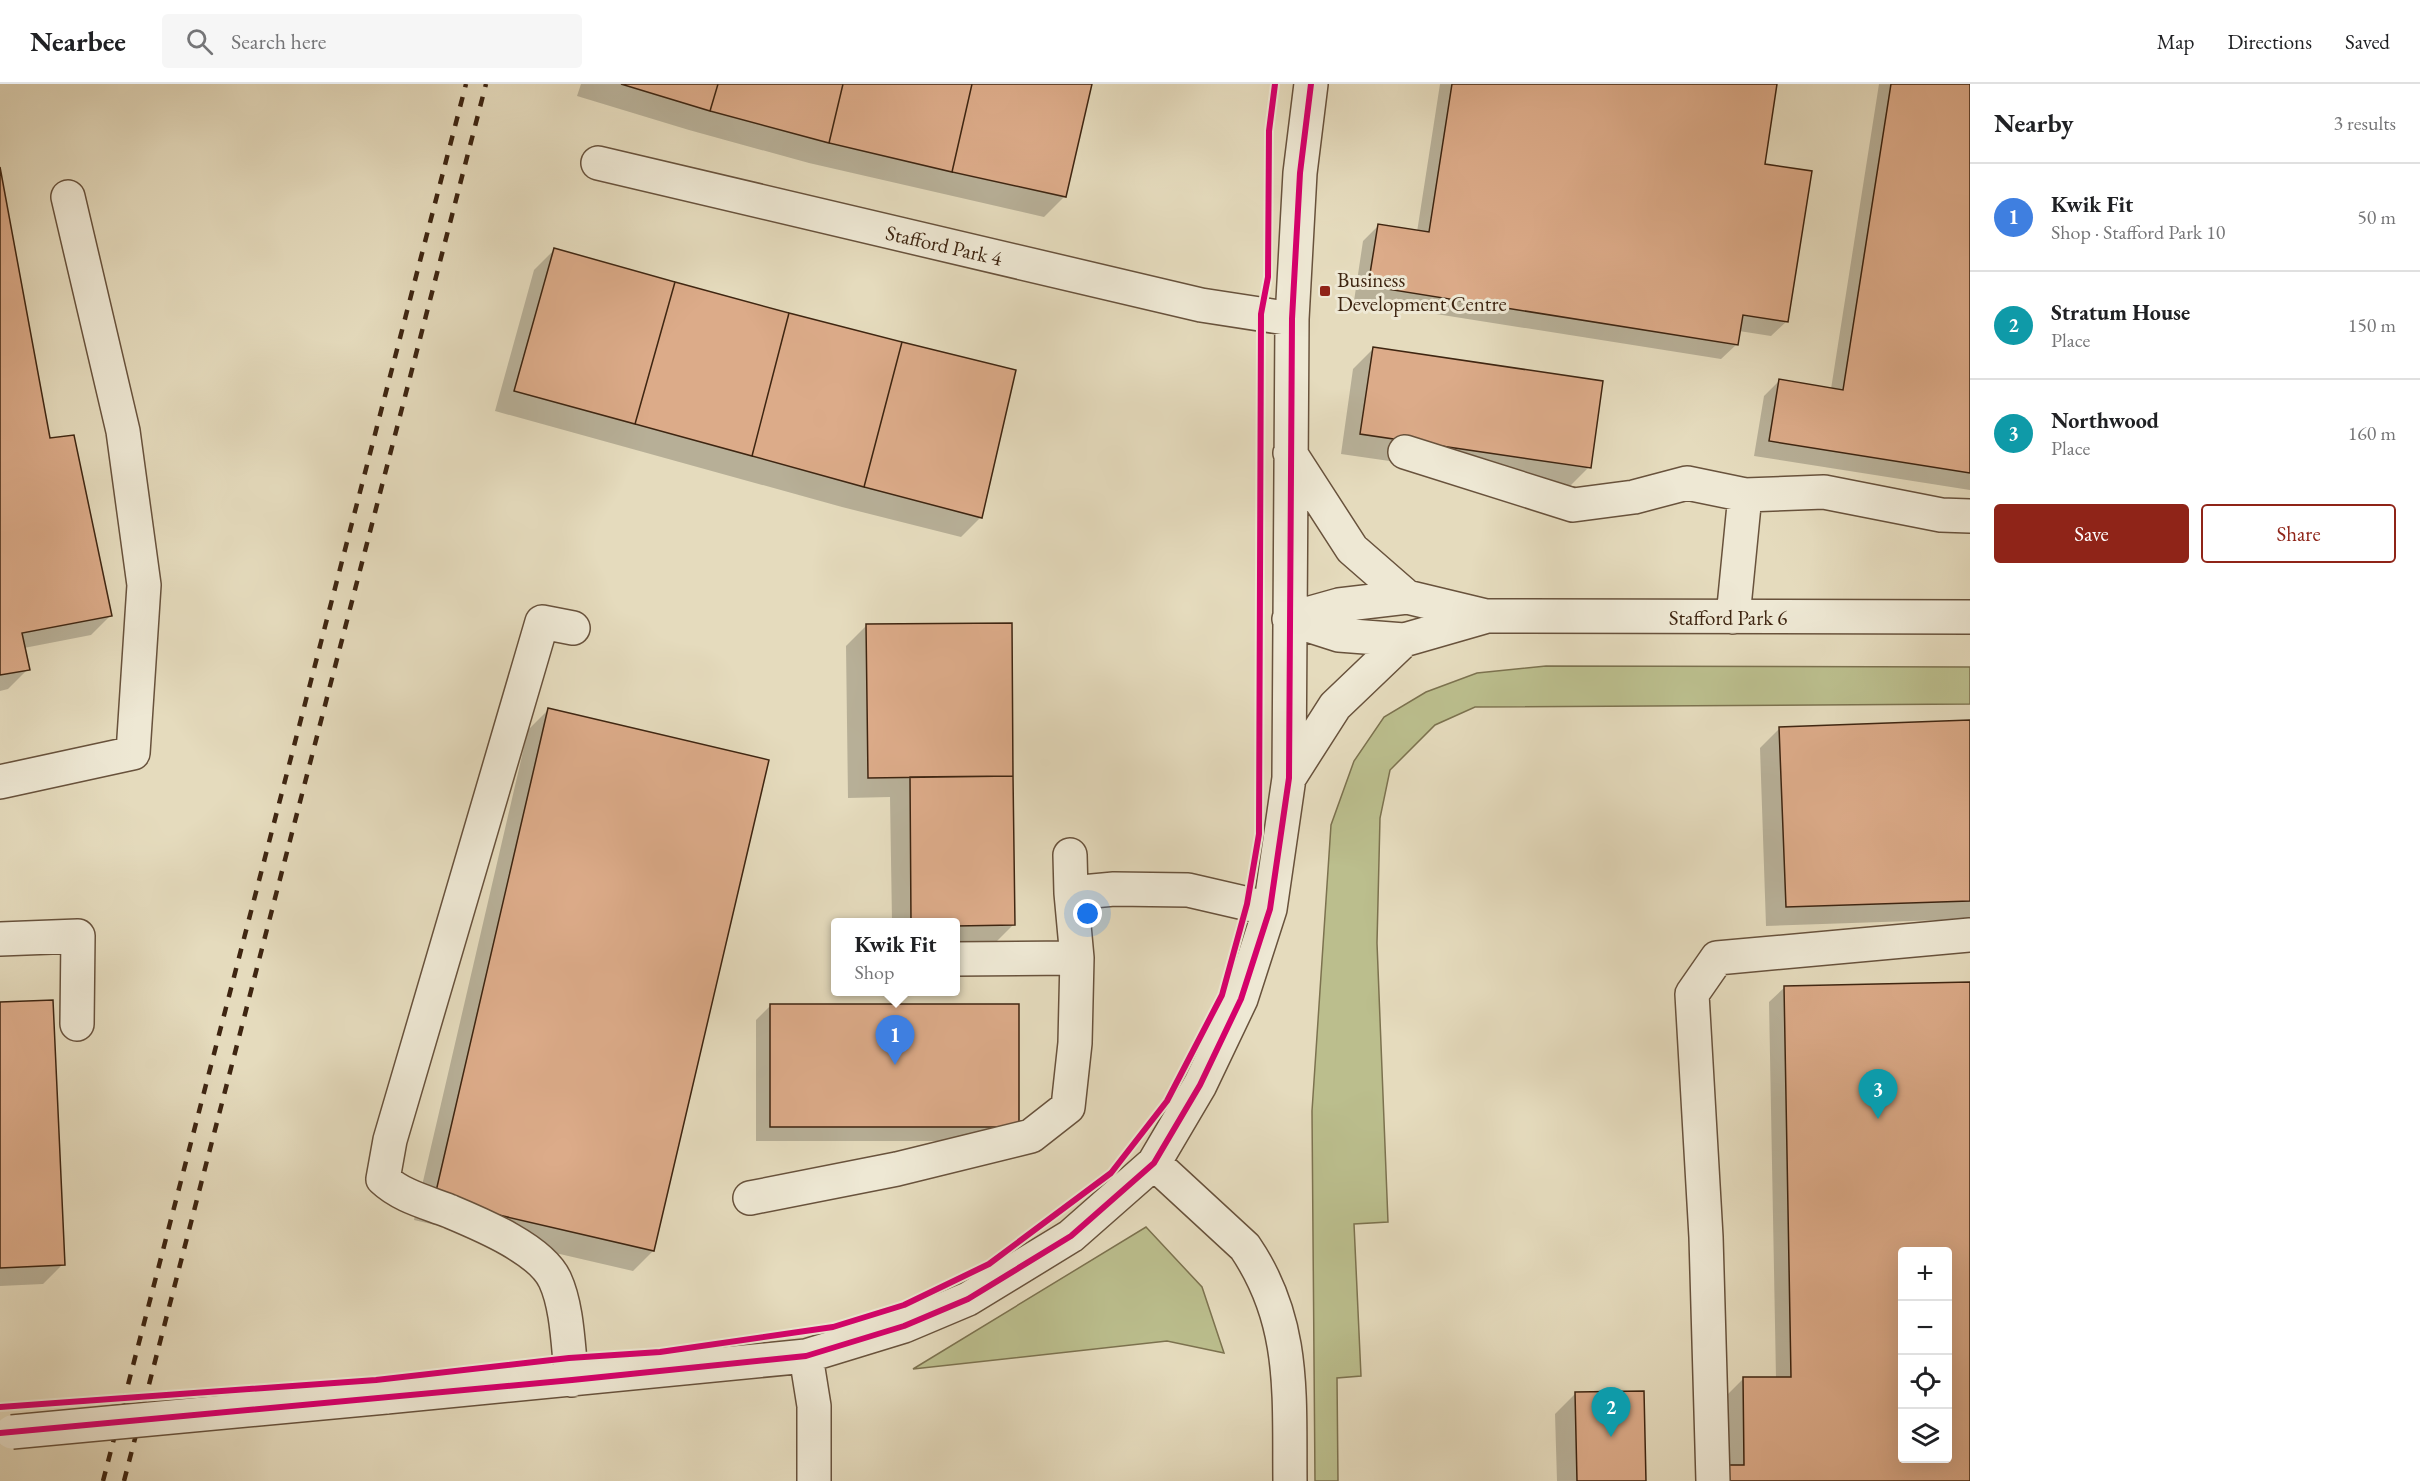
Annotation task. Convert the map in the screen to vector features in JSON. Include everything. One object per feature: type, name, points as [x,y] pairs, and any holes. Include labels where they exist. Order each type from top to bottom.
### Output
[{"type":"street","points":[[6,1433],[806,1356],[904,1326],[968,1299],[1071,1236],[1154,1163],[1200,1085],[1241,999],[1270,909],[1289,778],[1292,319],[1300,173],[1311,84]]},
{"type":"street","name":"Stafford Park 4","points":[[598,163],[1179,300],[1292,319]]},
{"type":"street","points":[[0,782],[133,753],[144,585],[123,431],[68,197]]},
{"type":"street","points":[[1405,452],[1573,505],[1634,497],[1687,483],[1744,495],[1824,492],[1941,515],[1970,516]]},
{"type":"street","points":[[1290,453],[1352,549],[1407,597]]},
{"type":"street","points":[[1733,617],[1744,495]]},
{"type":"street","points":[[1289,619],[1339,605],[1407,597],[1486,616]]},
{"type":"street","points":[[1289,619],[1339,635],[1404,640],[1486,616]]},
{"type":"street","name":"Stafford Park 6","points":[[1486,616],[1970,617]]},
{"type":"street","points":[[572,1380],[564,1316],[555,1281],[541,1259],[479,1223],[394,1190],[383,1179],[390,1140],[542,622],[573,628]]},
{"type":"street","points":[[1289,778],[1335,706],[1404,640]]},
{"type":"street","points":[[750,1198],[897,1169],[1031,1136],[1068,1107],[1075,1043],[1077,958],[1070,855]]},
{"type":"street","points":[[1071,893],[1114,888],[1188,890],[1270,909]]},
{"type":"street","points":[[1713,1481],[1706,1238],[1692,994],[1717,958],[1970,935]]},
{"type":"street","points":[[0,939],[78,936],[77,1024]]},
{"type":"street","points":[[960,959],[1077,958]]},
{"type":"street","points":[[1154,1163],[1245,1247],[1270,1296],[1284,1341],[1289,1372],[1290,1481]]},
{"type":"street","points":[[806,1356],[814,1406],[814,1481]]},
{"type":"green space","points":[[1546,666],[1970,667],[1970,704],[1475,707],[1435,725],[1390,770],[1380,818],[1377,943],[1388,1222],[1354,1224],[1361,1376],[1337,1378],[1338,1481],[1315,1481],[1312,1111],[1331,825],[1354,761],[1384,717],[1426,692],[1477,673]]},
{"type":"green space","points":[[1146,1227],[1202,1287],[1224,1353],[1167,1341],[913,1369]]},
{"type":"building","points":[[621,84],[718,84],[710,111]]},
{"type":"building","points":[[718,84],[843,84],[829,143],[710,111]]},
{"type":"building","points":[[843,84],[972,84],[952,172],[829,143]]},
{"type":"building","points":[[972,84],[1092,84],[1066,197],[952,172]]},
{"type":"building","points":[[1452,84],[1777,84],[1765,164],[1812,171],[1788,322],[1743,315],[1738,345],[1368,286],[1378,224],[1429,232]]},
{"type":"building","points":[[1891,84],[1970,84],[1970,473],[1769,441],[1779,379],[1843,390]]},
{"type":"building","points":[[0,167],[50,438],[74,435],[112,616],[22,633],[30,670],[0,675]]},
{"type":"building","points":[[554,248],[675,282],[635,424],[514,391]]},
{"type":"building","points":[[675,282],[789,313],[752,456],[635,424]]},
{"type":"building","points":[[789,313],[902,342],[864,487],[752,456]]},
{"type":"building","points":[[902,342],[1016,370],[982,518],[864,487]]},
{"type":"building","points":[[1373,347],[1603,381],[1591,468],[1360,434]]},
{"type":"building","points":[[1012,623],[1013,776],[868,778],[866,624]]},
{"type":"building","points":[[548,708],[769,760],[654,1251],[434,1200]]},
{"type":"building","points":[[1970,720],[1970,901],[1786,907],[1779,727]]},
{"type":"building","points":[[1013,776],[1015,925],[960,926],[960,918],[911,918],[910,777]]},
{"type":"building","points":[[1970,982],[1970,1481],[1728,1481],[1727,1465],[1744,1465],[1743,1377],[1791,1377],[1784,986]]},
{"type":"building","points":[[53,1000],[65,1265],[0,1268],[0,1002]]},
{"type":"building","points":[[770,1004],[1019,1004],[1019,1127],[770,1127]]},
{"type":"building","points":[[1644,1391],[1646,1481],[1577,1481],[1575,1392]]},
{"type":"railway","points":[[103,1481],[466,84]]},
{"type":"railway","points":[[124,1481],[486,84]]},
{"type":"cycle path","points":[[0,1407],[376,1380],[569,1358],[660,1352],[833,1327],[904,1305],[989,1264],[1111,1173],[1167,1101],[1222,995],[1247,904],[1259,834],[1261,314],[1268,277],[1269,131],[1275,84]]},
{"type":"cycle path","points":[[0,1433],[806,1356],[904,1326],[968,1299],[1071,1236],[1154,1163],[1200,1085],[1241,999],[1270,909],[1289,778],[1292,319],[1300,173],[1311,84]]},
{"type":"place","name":"Business Development Centre","points":[[1325,291]]},
{"type":"place","name":"Kwik Fit","points":[[895,1065]]},
{"type":"place","name":"Northwood","points":[[1878,1119]]},
{"type":"place","name":"Stratum House","points":[[1611,1437]]}]
